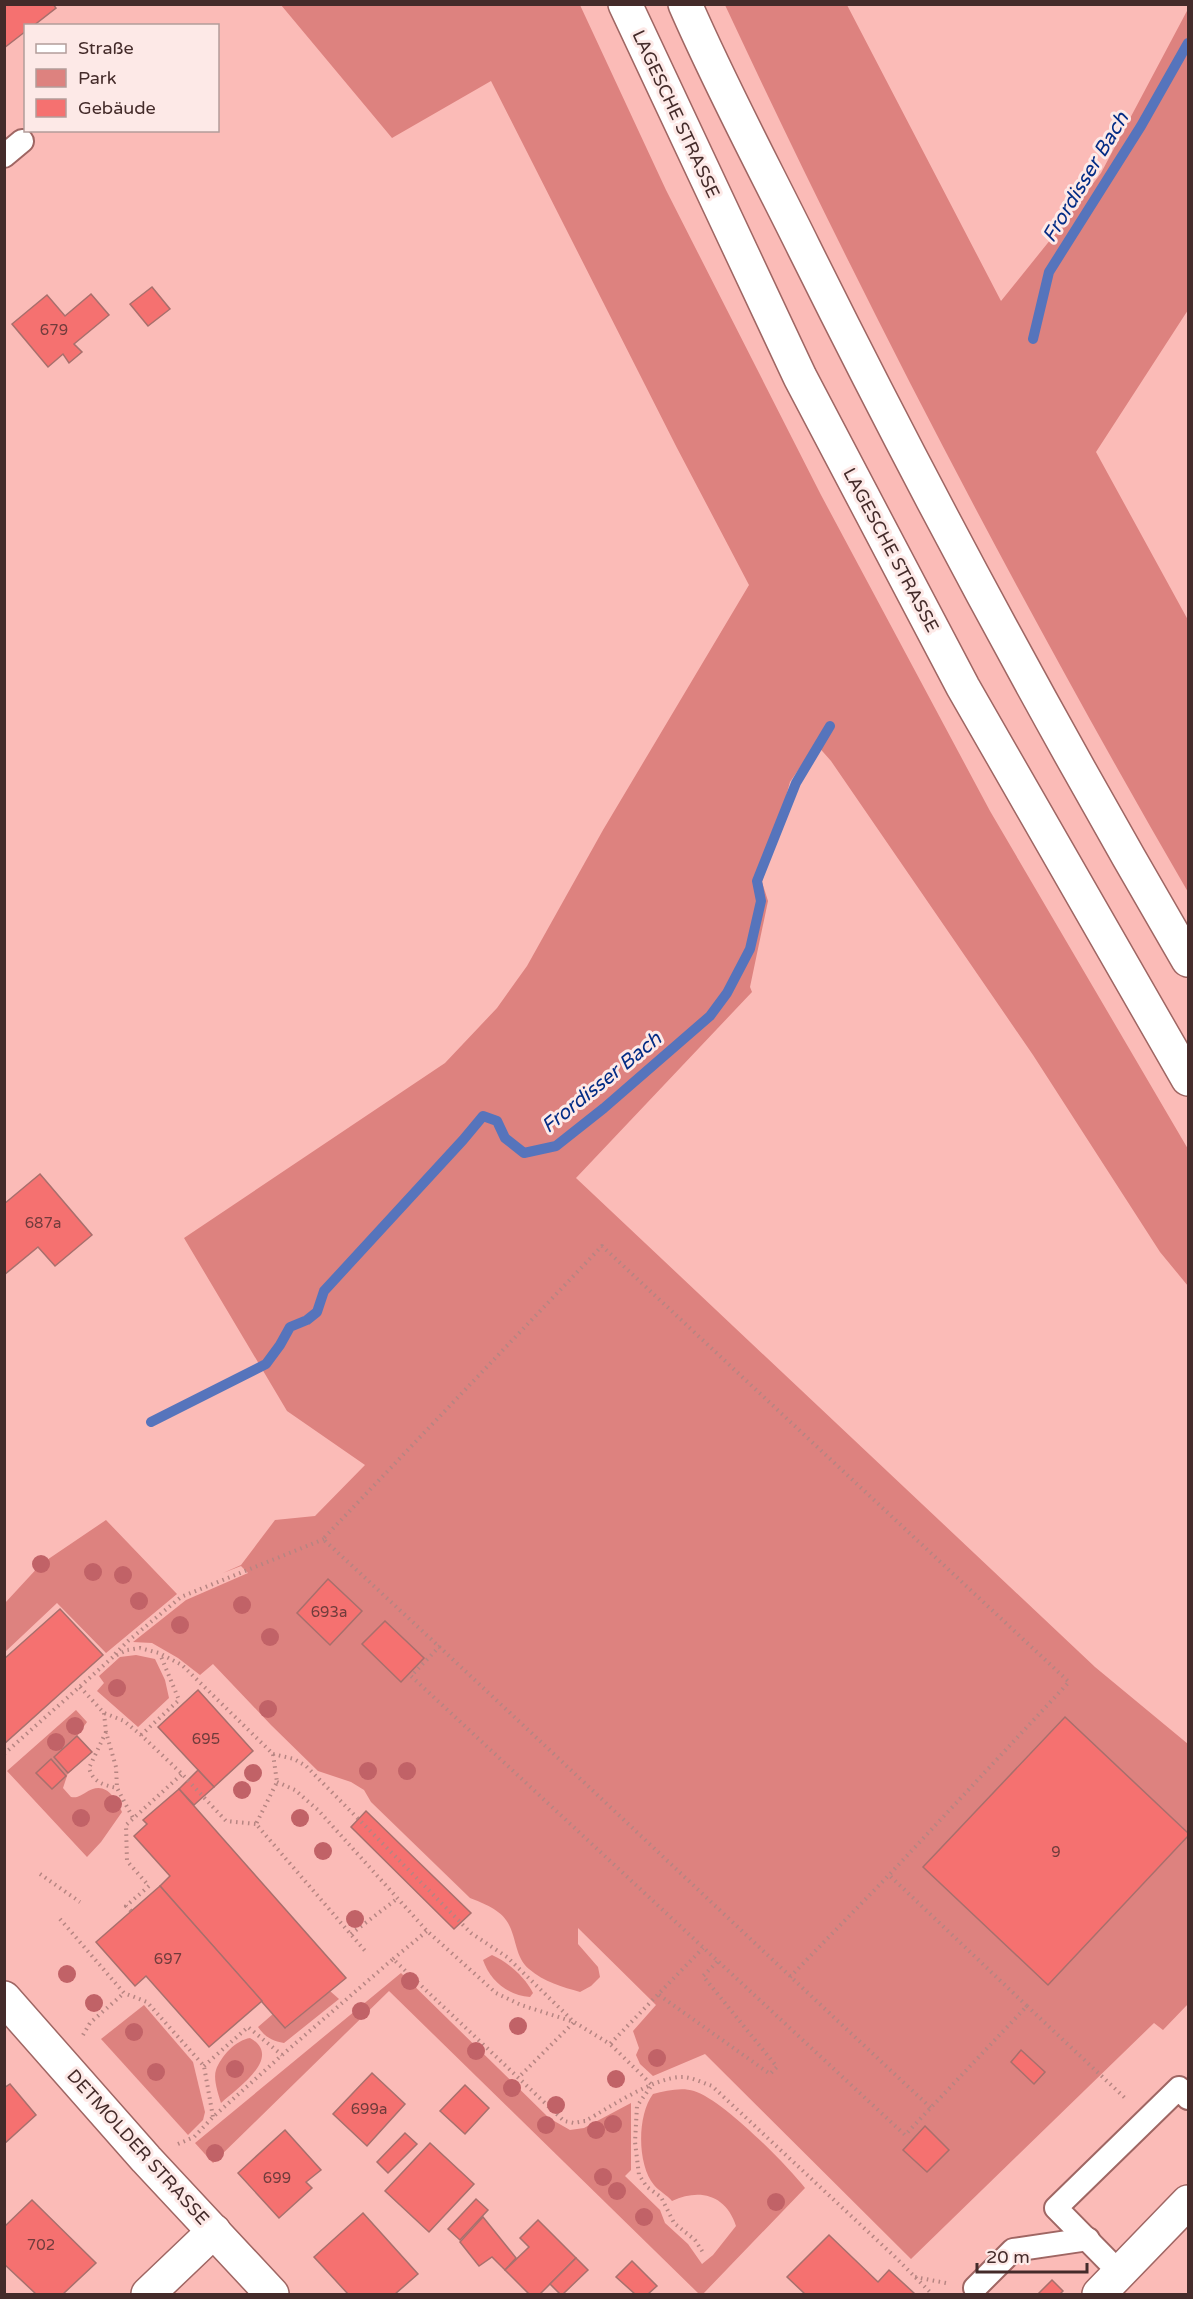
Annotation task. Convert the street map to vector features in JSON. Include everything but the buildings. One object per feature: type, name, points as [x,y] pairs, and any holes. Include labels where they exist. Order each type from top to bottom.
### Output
[{"type":"main road","name":"LAGESCHE STRASSE","points":[[625,4],[805,388],[963,687],[1188,1079]]},
{"type":"main road","points":[[685,4],[872,385],[958,550],[1103,814],[1188,960]]},
{"type":"main road","name":"DETMOLDER STRASSE","points":[[4,1998],[272,2295]]},
{"type":"main road","points":[[1110,2284],[1188,2202]]},
{"type":"main road","points":[[148,2295],[214,2231]]},
{"type":"lane","points":[[4,156],[22,141]]},
{"type":"lane","points":[[1110,2284],[1088,2239],[1056,2208],[1179,2088],[1188,2098]]},
{"type":"lane","points":[[975,2288],[1013,2250],[1088,2239]]},
{"type":"path","points":[[4,1754],[128,1641],[181,1597],[324,1538],[602,1246],[1069,1682],[889,1875],[790,1977]]},
{"type":"path","points":[[324,1538],[931,2108]]},
{"type":"path","points":[[440,1646],[411,1676],[905,2135],[1027,2006]]},
{"type":"path","points":[[113,1657],[127,1650],[140,1648],[159,1653],[190,1671],[273,1754],[294,1759],[306,1766],[471,1933],[507,1957],[574,2022],[610,2044],[652,2085]]},
{"type":"path","points":[[141,1735],[179,1700],[159,1653]]},
{"type":"path","points":[[80,1687],[104,1713],[124,1721],[141,1735],[226,1821],[256,1824],[366,1952]]},
{"type":"path","points":[[104,1713],[106,1732],[116,1767],[117,1788],[133,1818]]},
{"type":"path","points":[[106,1732],[89,1768],[91,1775],[101,1784],[117,1788]]},
{"type":"path","points":[[256,1824],[278,1782],[273,1754]]},
{"type":"path","points":[[131,1911],[126,1906],[149,1886],[127,1861],[126,1825],[182,1774]]},
{"type":"path","points":[[278,1782],[295,1790],[318,1810],[427,1931],[496,1993],[520,2005],[574,2022]]},
{"type":"path","points":[[39,1874],[80,1902]]},
{"type":"path","points":[[889,1875],[1100,2074]]},
{"type":"path","points":[[351,1934],[398,1898]]},
{"type":"path","points":[[60,1918],[124,1993],[147,2002],[204,2066],[213,2117]]},
{"type":"path","points":[[146,2158],[194,2137],[282,2055],[427,1931]]},
{"type":"path","points":[[610,2044],[704,1948]]},
{"type":"path","points":[[393,1959],[563,2120],[574,2123],[585,2121],[652,2085],[684,2077],[712,2086],[894,2256],[932,2295]]},
{"type":"path","points":[[659,1995],[770,2074],[777,2067],[703,1976],[718,1961]]},
{"type":"path","points":[[90,2023],[124,1993]]},
{"type":"path","points":[[518,2078],[574,2022]]},
{"type":"path","points":[[204,2066],[248,2026],[282,2055]]},
{"type":"path","points":[[652,2085],[637,2106],[635,2142],[639,2175],[661,2198],[674,2223],[695,2240],[704,2254]]},
{"type":"green space","points":[[281,5],[580,5],[666,190],[821,495],[990,811],[1188,1149],[1188,1286],[1160,1252],[1033,1055],[831,761],[816,744],[790,782],[762,882],[768,901],[750,987],[752,992],[576,1178],[1095,1667],[1188,1744],[1188,2004],[1163,2030],[1154,2023],[911,2259],[705,2054],[653,2076],[640,2064],[636,2055],[639,2048],[633,2031],[656,2005],[578,1928],[578,1944],[598,1967],[600,1977],[580,1992],[547,1981],[529,1969],[521,1959],[511,1929],[501,1914],[470,1898],[371,1802],[364,1790],[351,1782],[318,1771],[213,1664],[200,1675],[178,1658],[152,1643],[133,1642],[186,1600],[248,1573],[241,1566],[223,1573],[241,1565],[275,1520],[315,1516],[365,1465],[287,1411],[184,1238],[445,1063],[497,1008],[527,966],[603,830],[749,585],[491,81],[392,138]]},
{"type":"green space","points":[[725,5],[847,5],[1001,301],[1101,173],[1188,9],[1188,310],[1096,452],[1188,620],[1188,892],[1065,674],[947,454],[833,231]]},
{"type":"green space","points":[[106,1520],[177,1594],[106,1653],[57,1603],[5,1652],[5,1603],[41,1564]]},
{"type":"green space","points":[[136,1655],[155,1659],[165,1680],[169,1698],[138,1727],[97,1691],[104,1683],[99,1676],[120,1657]]},
{"type":"green space","points":[[76,1710],[87,1722],[77,1736],[92,1752],[68,1773],[63,1788],[71,1797],[98,1788],[108,1791],[122,1812],[101,1842],[87,1857],[7,1771]]},
{"type":"green space","points":[[492,1955],[521,1976],[533,1993],[530,1997],[515,1994],[495,1981],[483,1960]]},
{"type":"green space","points":[[401,1973],[549,2118],[570,2130],[584,2128],[631,2103],[631,2170],[625,2176],[660,2210],[665,2223],[688,2244],[702,2264],[713,2255],[736,2226],[732,2215],[719,2201],[702,2195],[692,2195],[672,2201],[656,2187],[648,2176],[644,2165],[641,2140],[644,2114],[653,2094],[684,2089],[694,2091],[721,2106],[753,2134],[805,2188],[703,2294],[699,2294],[389,1991],[213,2163],[195,2143]]},
{"type":"green space","points":[[330,1991],[339,1999],[284,2043],[269,2038],[258,2027],[273,2014],[286,2028]]},
{"type":"green space","points":[[144,2005],[193,2062],[205,2112],[203,2120],[188,2135],[101,2039]]},
{"type":"green space","points":[[250,2038],[259,2046],[262,2054],[260,2063],[246,2081],[221,2103],[215,2078],[218,2065],[234,2045]]},
{"type":"waterway","name":"Frordisser Bach","points":[[1033,339],[1049,272],[1141,126],[1188,43]]},
{"type":"waterway","name":"Frordisser Bach","points":[[151,1422],[266,1364],[290,1327],[307,1320],[317,1312],[324,1291],[483,1116],[497,1121],[505,1138],[524,1153],[556,1146],[604,1108],[710,1016],[727,993],[750,949],[761,901],[757,881],[796,783],[830,726]]}]
